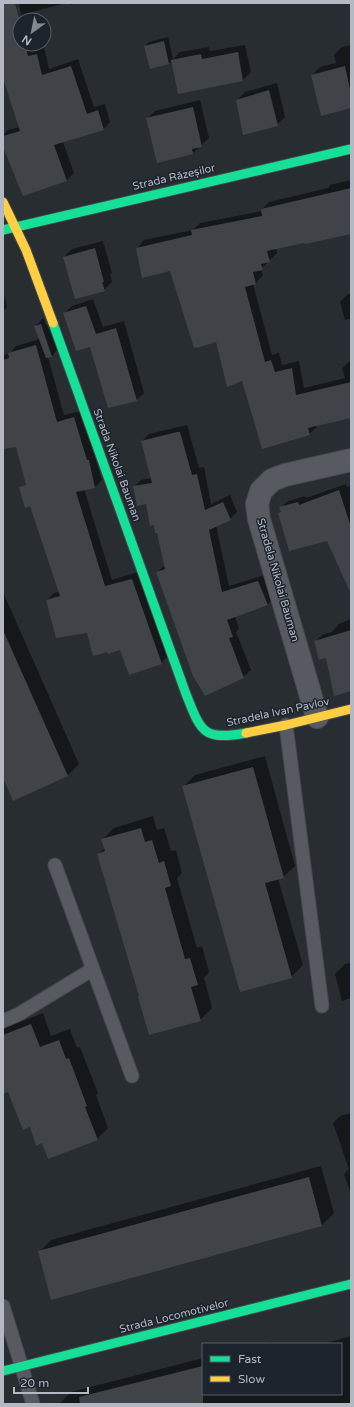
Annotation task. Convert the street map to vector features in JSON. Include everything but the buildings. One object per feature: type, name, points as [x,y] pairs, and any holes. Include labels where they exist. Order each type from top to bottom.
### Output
[{"type":"street","name":"Strada Răzeșilor","points":[[3,230],[351,149]]},
{"type":"street","name":"Strada Nikolai Bauman","points":[[3,202],[26,250],[44,297],[186,694],[198,723],[210,734]]},
{"type":"street","name":"Stradela Nikolai Bauman","points":[[317,717],[259,519],[257,504],[261,491],[272,480],[285,475],[351,460]]},
{"type":"street","name":"Stradela Ivan Pavlov","points":[[210,734],[230,736],[286,725],[351,709]]},
{"type":"street","name":"Strada Locomotivelor","points":[[3,1371],[351,1284]]},
{"type":"lane","points":[[286,725],[322,1006]]},
{"type":"lane","points":[[56,865],[132,1076]]},
{"type":"lane","points":[[3,1021],[18,1014],[93,969]]},
{"type":"lane","points":[[3,1306],[34,1404]]},
{"type":"traffic: fast","points":[[3,230],[351,149]]},
{"type":"traffic: fast","points":[[53,323],[186,694],[196,717],[200,725],[212,734],[231,735],[246,733]]},
{"type":"traffic: fast","points":[[3,1371],[351,1284]]},
{"type":"traffic: slow","points":[[3,202],[26,250],[53,323]]},
{"type":"traffic: slow","points":[[246,733],[351,709]]}]
